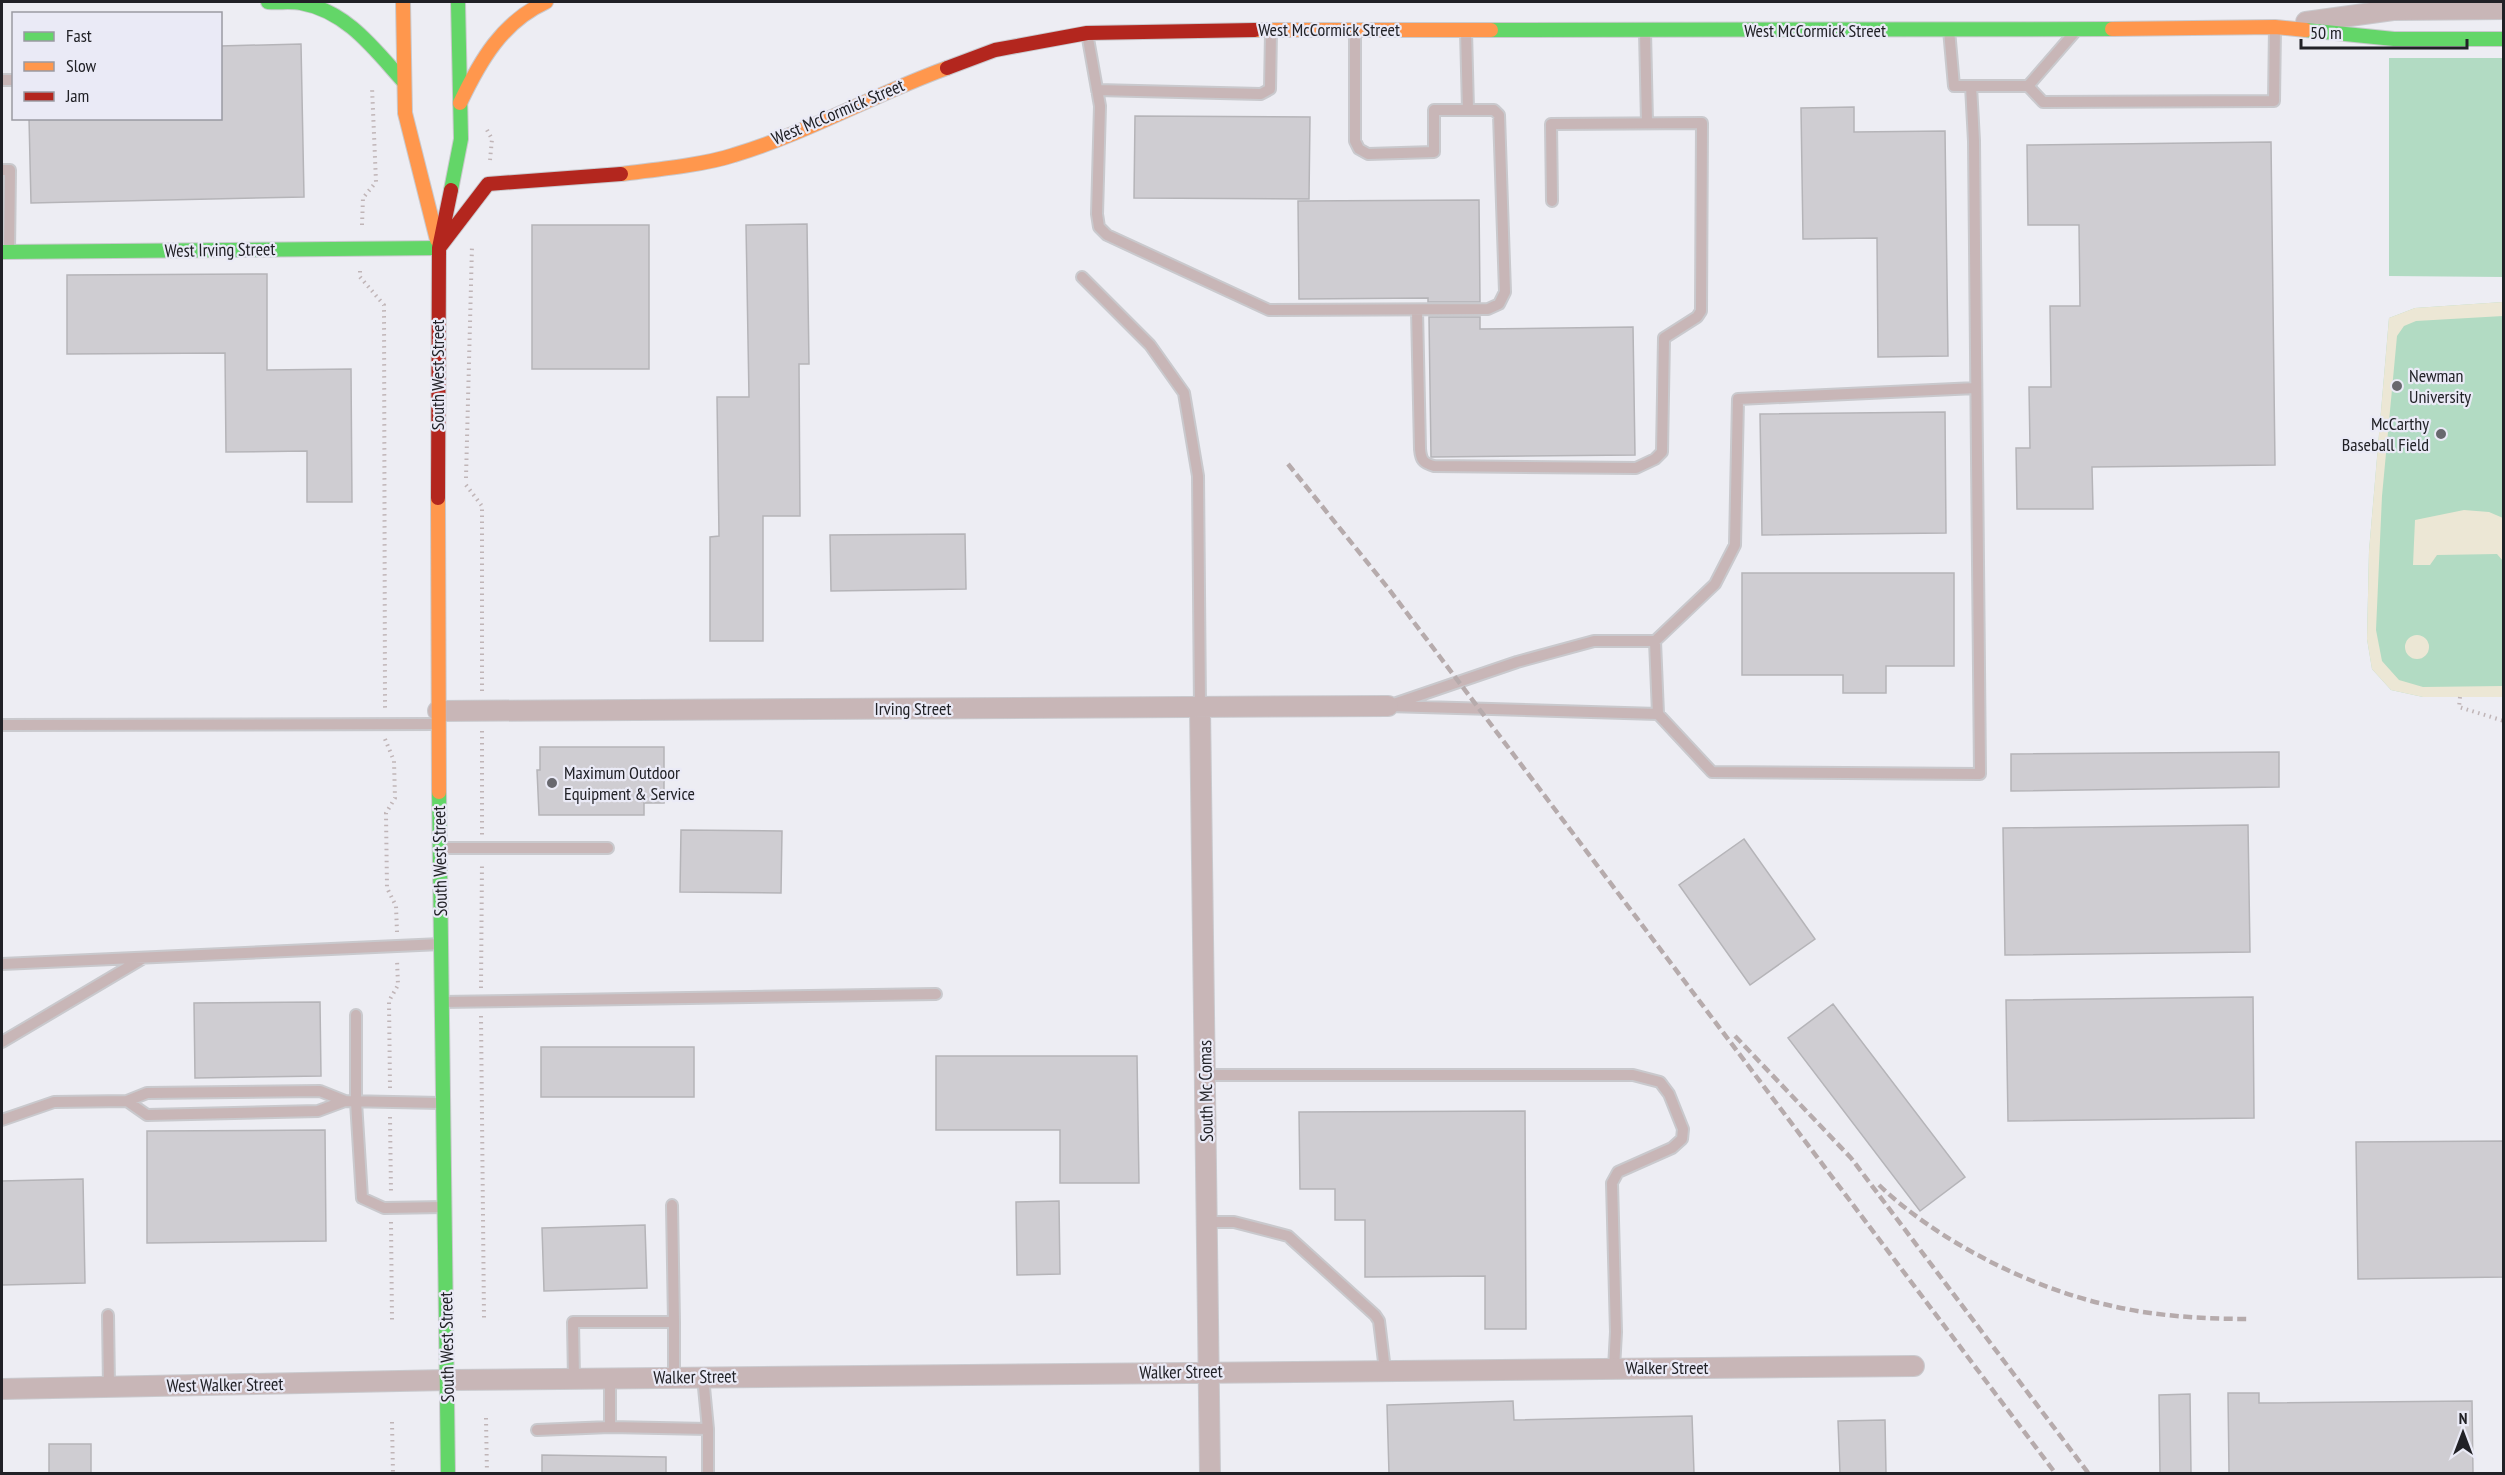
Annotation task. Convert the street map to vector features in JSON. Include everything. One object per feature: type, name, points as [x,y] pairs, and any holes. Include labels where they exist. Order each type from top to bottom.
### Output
[{"type":"main road","points":[[268,2],[303,3],[333,13],[360,31],[404,82]]},
{"type":"main road","name":"South West Street","points":[[403,2],[405,113],[439,248]]},
{"type":"main road","name":"South West Street","points":[[448,1473],[438,717],[439,248],[461,139],[458,2]]},
{"type":"main road","points":[[460,102],[478,63],[494,42],[537,5],[546,2]]},
{"type":"main road","name":"West McCormick Street","points":[[488,184],[623,174],[733,156],[838,114],[892,88],[995,50],[1087,33],[1271,30],[1645,31],[2274,27],[2394,39],[2504,39]]},
{"type":"main road","points":[[439,248],[488,184]]},
{"type":"main road","name":"West Irving Street","points":[[5,252],[439,248]]},
{"type":"street","name":"West McCormick Street","points":[[2274,27],[2367,7],[2393,10],[2504,9]]},
{"type":"street","name":"Irving Street","points":[[438,717],[482,711],[1388,706]]},
{"type":"street","name":"South Mc Comas","points":[[1200,708],[1210,1473]]},
{"type":"street","name":"Walker Street","points":[[448,1380],[1914,1365]]},
{"type":"street","name":"West Walker Street","points":[[2,1389],[448,1380]]},
{"type":"lane","points":[[1949,30],[1954,86],[2028,86],[2043,102],[2274,101],[2274,27]]},
{"type":"lane","points":[[2028,86],[2077,28]]},
{"type":"lane","points":[[1097,90],[1261,94],[1270,89],[1271,30]]},
{"type":"lane","points":[[1087,33],[1100,106],[1097,214],[1099,227],[1107,235],[1269,310],[1488,309],[1499,304],[1505,292],[1499,115],[1494,110],[1434,110],[1434,152],[1368,154],[1359,149],[1355,141],[1355,30]]},
{"type":"lane","points":[[1466,30],[1468,110]]},
{"type":"lane","points":[[1645,31],[1647,123]]},
{"type":"lane","points":[[1655,641],[1658,714],[1712,772],[1980,774],[1971,86]]},
{"type":"lane","points":[[1417,310],[1420,449],[1425,464],[1434,466],[1636,468],[1654,459],[1662,452],[1664,338],[1697,317],[1701,310],[1702,123],[1551,124],[1552,201]]},
{"type":"lane","points":[[2,171],[10,170],[5,252]]},
{"type":"lane","points":[[1082,277],[1150,345],[1184,393],[1198,476],[1200,708]]},
{"type":"lane","points":[[1388,706],[1517,662],[1594,640],[1655,641],[1715,585],[1736,545],[1738,399],[1976,388]]},
{"type":"lane","points":[[1388,706],[1658,714]]},
{"type":"lane","points":[[2,725],[384,724],[438,717]]},
{"type":"lane","points":[[440,848],[608,848]]},
{"type":"lane","points":[[2,964],[441,944]]},
{"type":"lane","points":[[2,1042],[145,958]]},
{"type":"lane","points":[[442,1002],[936,994]]},
{"type":"lane","points":[[356,1015],[351,1102],[362,1198],[384,1208],[445,1207]]},
{"type":"lane","points":[[1205,1075],[1634,1075],[1660,1082],[1669,1094],[1683,1129],[1682,1139],[1672,1148],[1618,1172],[1612,1183],[1616,1332],[1614,1368]]},
{"type":"lane","points":[[2,1120],[54,1102],[127,1101],[147,1093],[320,1091],[351,1102]]},
{"type":"lane","points":[[127,1101],[147,1115],[318,1112],[351,1102],[443,1103]]},
{"type":"lane","points":[[672,1205],[674,1378]]},
{"type":"lane","points":[[1208,1222],[1234,1222],[1288,1236],[1375,1315],[1379,1321],[1385,1370]]},
{"type":"lane","points":[[108,1315],[109,1388]]},
{"type":"lane","points":[[574,1379],[573,1322],[674,1322]]},
{"type":"lane","points":[[703,1377],[708,1429],[708,1473]]},
{"type":"lane","points":[[610,1378],[610,1427]]},
{"type":"lane","points":[[537,1430],[610,1427],[708,1429]]},
{"type":"path","points":[[371,79],[375,114],[376,182],[363,198],[360,277],[384,305],[384,742],[394,762],[395,798],[386,813],[387,888],[396,906],[398,985],[389,1001],[392,1320]]},
{"type":"path","points":[[483,121],[492,139],[488,184]]},
{"type":"path","points":[[476,237],[472,246],[466,488],[482,506],[481,1000],[484,1318]]},
{"type":"path","points":[[2460,697],[2459,706],[2504,721]]},
{"type":"path","points":[[486,1418],[487,1473]]},
{"type":"path","points":[[392,1422],[393,1473]]},
{"type":"green space","points":[[2389,58],[2503,58],[2503,277],[2389,276]]},
{"type":"green space","name":"McCarthy Baseball Field","points":[[2503,302],[2503,697],[2423,697],[2391,690],[2372,669],[2367,639],[2369,551],[2389,318],[2415,308]]},
{"type":"sand","points":[[2503,302],[2503,316],[2416,321],[2404,326],[2397,336],[2382,496],[2376,630],[2382,661],[2399,680],[2423,687],[2503,686],[2503,697],[2423,697],[2391,690],[2372,669],[2367,639],[2369,551],[2389,318],[2415,308]]},
{"type":"sand","points":[[2464,510],[2489,512],[2503,518],[2503,561],[2497,554],[2437,555],[2430,565],[2413,565],[2415,520]]},
{"type":"sand","points":[[2417,635],[2426,638],[2429,647],[2426,656],[2417,659],[2408,656],[2405,647],[2408,638]]},
{"type":"building","points":[[301,44],[304,197],[31,203],[29,120],[222,120],[222,46]]},
{"type":"building","points":[[1854,107],[1854,132],[1945,131],[1948,356],[1878,357],[1877,238],[1803,239],[1801,108]]},
{"type":"building","points":[[1135,116],[1310,117],[1309,199],[1134,198]]},
{"type":"building","points":[[2271,142],[2275,465],[2092,467],[2093,509],[2017,509],[2016,448],[2030,448],[2029,387],[2051,387],[2050,306],[2080,306],[2079,225],[2028,225],[2027,145]]},
{"type":"building","points":[[1479,200],[1480,302],[1428,302],[1428,298],[1299,299],[1298,201]]},
{"type":"building","points":[[807,224],[809,364],[799,364],[800,516],[763,516],[763,641],[710,641],[710,537],[719,536],[717,397],[749,397],[746,225]]},
{"type":"building","points":[[532,225],[649,225],[649,369],[532,369]]},
{"type":"building","points":[[267,274],[267,370],[351,369],[352,502],[307,502],[307,451],[226,452],[225,353],[67,354],[67,275]]},
{"type":"building","points":[[1429,317],[1480,317],[1480,329],[1633,327],[1635,455],[1431,457]]},
{"type":"building","points":[[1945,412],[1946,533],[1762,535],[1760,414]]},
{"type":"building","points":[[965,534],[966,589],[831,591],[830,535]]},
{"type":"building","points":[[1742,573],[1954,573],[1954,666],[1886,666],[1886,693],[1843,693],[1843,675],[1742,675]]},
{"type":"building","points":[[540,747],[664,747],[664,803],[644,803],[644,815],[539,815],[537,770],[540,770]]},
{"type":"building","points":[[2279,752],[2279,787],[2011,791],[2011,754]]},
{"type":"building","points":[[2248,825],[2250,952],[2005,955],[2003,828]]},
{"type":"building","points":[[681,830],[782,831],[781,893],[680,892]]},
{"type":"building","points":[[1744,839],[1815,939],[1750,985],[1679,885]]},
{"type":"building","points":[[2253,997],[2254,1118],[2008,1121],[2006,1000]]},
{"type":"building","points":[[320,1002],[321,1076],[195,1078],[194,1003]]},
{"type":"building","points":[[1833,1004],[1965,1177],[1920,1211],[1788,1038]]},
{"type":"building","points":[[541,1047],[694,1047],[694,1097],[541,1097]]},
{"type":"building","points":[[936,1056],[1137,1056],[1139,1183],[1060,1183],[1060,1130],[936,1130]]},
{"type":"building","points":[[1525,1111],[1526,1329],[1485,1329],[1485,1276],[1365,1277],[1365,1220],[1335,1220],[1335,1189],[1300,1189],[1299,1112]]},
{"type":"building","points":[[325,1130],[326,1241],[147,1243],[147,1131]]},
{"type":"building","points":[[2504,1141],[2504,1277],[2358,1279],[2356,1142]]},
{"type":"building","points":[[83,1179],[85,1283],[2,1285],[2,1181]]},
{"type":"building","points":[[1059,1201],[1060,1274],[1017,1275],[1016,1202]]},
{"type":"building","points":[[645,1225],[647,1288],[544,1291],[542,1228]]},
{"type":"building","points":[[2228,1393],[2259,1393],[2259,1403],[2472,1401],[2473,1473],[2229,1473]]},
{"type":"building","points":[[2190,1394],[2191,1473],[2160,1473],[2159,1395]]},
{"type":"building","points":[[1513,1401],[1514,1420],[1692,1416],[1694,1473],[1389,1473],[1387,1405]]},
{"type":"building","points":[[1885,1420],[1886,1473],[1840,1473],[1838,1421]]},
{"type":"building","points":[[49,1444],[91,1444],[91,1473],[49,1473]]},
{"type":"building","points":[[542,1455],[666,1457],[666,1473],[542,1473]]},
{"type":"railway","points":[[1288,464],[1388,588],[2056,1474]]},
{"type":"railway","points":[[1735,1036],[1851,1158],[2089,1474]]},
{"type":"railway","points":[[1879,1185],[1928,1225],[1956,1243],[2047,1287],[2108,1305],[2142,1312],[2249,1319]]},
{"type":"traffic: fast","points":[[268,2],[301,3],[332,14],[371,45],[404,82]]},
{"type":"traffic: fast","points":[[451,190],[461,139],[458,2]]},
{"type":"traffic: fast","points":[[1491,30],[2112,29]]},
{"type":"traffic: fast","points":[[2306,30],[2394,39],[2504,39]]},
{"type":"traffic: fast","points":[[2,252],[439,248]]},
{"type":"traffic: fast","points":[[439,792],[448,1474]]},
{"type":"traffic: slow","points":[[403,2],[405,113],[437,240]]},
{"type":"traffic: slow","points":[[460,103],[494,44],[517,20],[546,2]]},
{"type":"traffic: slow","points":[[2112,29],[2275,27],[2306,30]]},
{"type":"traffic: slow","points":[[1255,30],[1491,30]]},
{"type":"traffic: slow","points":[[621,174],[722,159],[788,136],[947,68]]},
{"type":"traffic: slow","points":[[438,498],[439,792]]},
{"type":"traffic: jam","points":[[947,68],[995,50],[1087,33],[1255,30]]},
{"type":"traffic: jam","points":[[439,248],[488,184],[621,174]]},
{"type":"traffic: jam","points":[[438,498],[439,248],[451,190]]},
{"type":"place","name":"Newman University","points":[[2397,386]]},
{"type":"place","name":"McCarthy Baseball Field","points":[[2441,434]]},
{"type":"place","name":"Maximum Outdoor Equipment & Service","points":[[552,783]]}]
